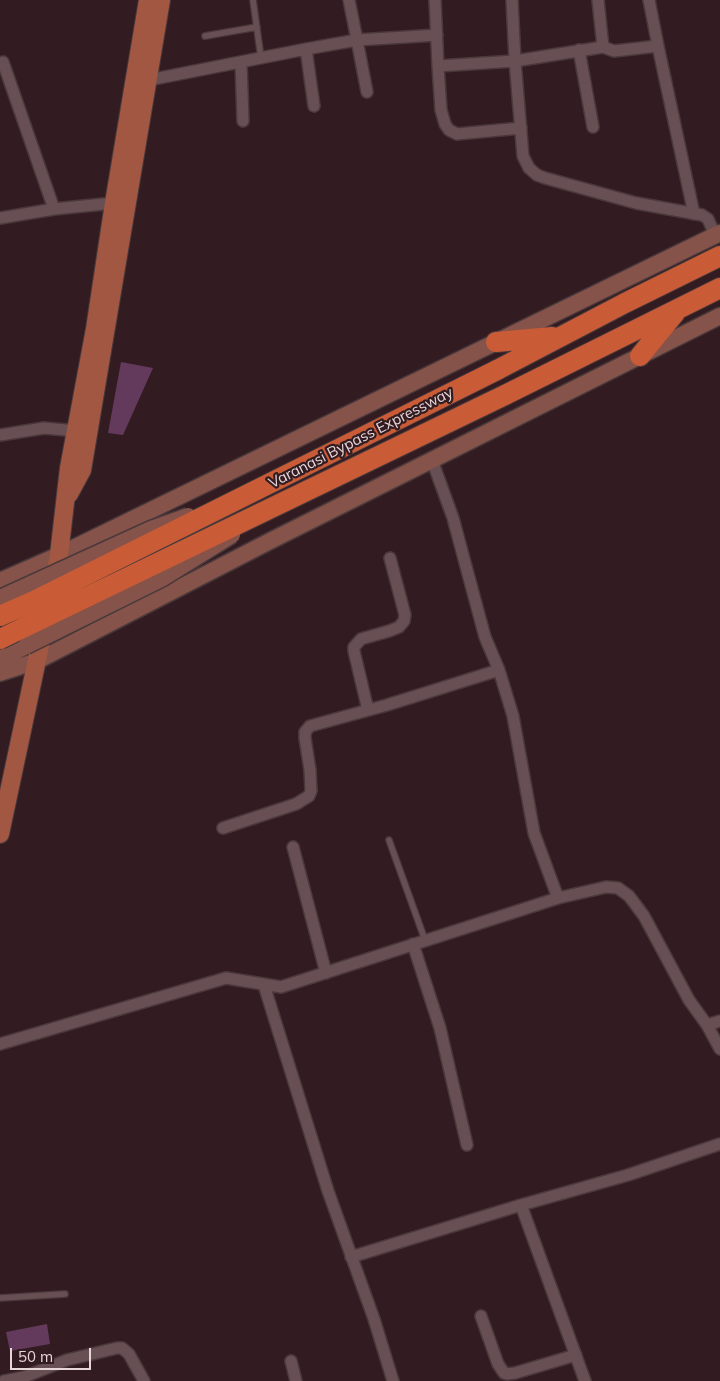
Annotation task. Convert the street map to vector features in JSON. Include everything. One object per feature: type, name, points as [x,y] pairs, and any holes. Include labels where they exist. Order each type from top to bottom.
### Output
[{"type":"highway","name":"Varanasi Bypass Expressway","points":[[0,616],[255,492],[720,256]]},
{"type":"highway","name":"Varanasi Bypass Expressway","points":[[0,639],[505,395],[720,288]]},
{"type":"highway","points":[[640,356],[680,308]]},
{"type":"highway","points":[[496,342],[562,336]]},
{"type":"main road","points":[[0,834],[59,555],[69,468],[95,329],[148,0]]},
{"type":"main road","points":[[66,499],[82,470],[161,0]]},
{"type":"street","points":[[349,0],[367,92]]},
{"type":"street","points":[[435,0],[441,110],[449,130],[457,134],[521,128]]},
{"type":"street","points":[[0,581],[59,555],[717,234],[708,219],[702,215],[636,203],[537,175],[529,168],[523,156],[514,61],[512,0]]},
{"type":"street","points":[[598,0],[603,47]]},
{"type":"street","points":[[649,0],[694,214]]},
{"type":"street","points":[[149,80],[357,40],[437,35]]},
{"type":"street","points":[[438,66],[514,61],[603,47],[614,51],[658,46]]},
{"type":"street","points":[[306,49],[314,106]]},
{"type":"street","points":[[579,50],[593,127]]},
{"type":"street","points":[[3,62],[54,209]]},
{"type":"street","points":[[241,62],[243,121]]},
{"type":"street","points":[[0,218],[54,209],[114,203]]},
{"type":"street","points":[[0,673],[37,661],[720,316]]},
{"type":"street","points":[[0,435],[44,428],[76,430]]},
{"type":"street","points":[[432,460],[453,518],[485,636],[499,670],[513,716],[534,833],[558,898]]},
{"type":"street","points":[[0,598],[151,529],[255,492]]},
{"type":"street","points":[[0,659],[163,578],[289,500]]},
{"type":"street","points":[[368,710],[354,647],[361,639],[399,627],[404,621],[405,615],[390,558]]},
{"type":"street","points":[[222,828],[296,804],[309,796],[311,791],[310,770],[305,738],[307,728],[324,721],[368,710],[499,670]]},
{"type":"street","points":[[292,847],[326,973]]},
{"type":"street","points":[[0,1044],[226,978],[280,987],[558,898],[606,887],[618,888],[629,896],[644,916],[689,1000],[707,1025],[720,1049]]},
{"type":"street","points":[[413,944],[440,1028],[467,1145]]},
{"type":"street","points":[[264,984],[328,1191],[374,1319],[392,1381]]},
{"type":"street","points":[[707,1025],[720,1021]]},
{"type":"street","points":[[351,1257],[521,1205],[628,1176],[720,1144]]},
{"type":"street","points":[[521,1205],[585,1381]]},
{"type":"street","points":[[481,1316],[498,1364],[507,1374],[576,1355]]},
{"type":"street","points":[[4,1381],[24,1377],[67,1360],[117,1348],[122,1348],[129,1354],[144,1381]]},
{"type":"street","points":[[291,1361],[296,1381]]},
{"type":"lane","points":[[253,0],[261,58]]},
{"type":"lane","points":[[205,36],[257,27]]},
{"type":"lane","points":[[389,840],[426,940]]},
{"type":"lane","points":[[0,1298],[65,1294]]},
{"type":"building","points":[[121,362],[153,368],[123,435],[108,433]]},
{"type":"building","points":[[47,1324],[50,1344],[10,1351],[6,1332]]}]
